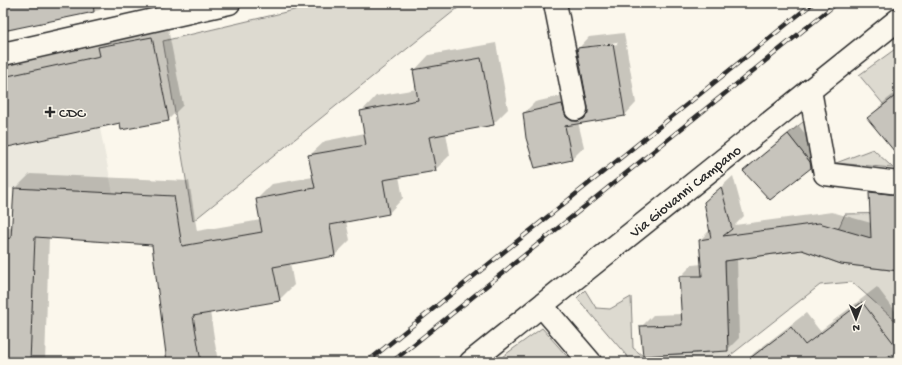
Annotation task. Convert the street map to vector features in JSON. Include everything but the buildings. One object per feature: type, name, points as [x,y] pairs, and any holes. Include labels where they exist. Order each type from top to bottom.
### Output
[{"type":"street","points":[[3,54],[229,3]]},
{"type":"street","points":[[555,3],[576,110]]},
{"type":"street","name":"Via Giovanni Campano","points":[[471,362],[899,19]]},
{"type":"street","points":[[810,90],[825,174],[899,183]]},
{"type":"street","points":[[542,306],[590,362]]},
{"type":"shaded area","points":[[324,3],[464,3],[193,221],[163,41]]},
{"type":"shaded area","points":[[898,47],[899,93],[884,105],[859,75]]},
{"type":"shaded area","name":"CDC","points":[[86,59],[113,193],[3,188],[3,77]]},
{"type":"shaded area","points":[[808,118],[813,166],[788,134]]},
{"type":"shaded area","points":[[873,149],[893,168],[836,163]]},
{"type":"shaded area","points":[[899,213],[899,246],[835,236],[845,214]]},
{"type":"shaded area","points":[[802,250],[841,264],[899,271],[899,324],[852,282],[820,285],[722,362],[632,362],[577,298],[585,290],[596,308],[610,309],[631,297],[633,348],[643,356],[714,352],[727,339],[725,261]]},
{"type":"shaded area","points":[[542,328],[572,362],[495,362]]},
{"type":"railway","points":[[367,362],[813,3]]},
{"type":"railway","points":[[392,362],[837,3]]},
{"type":"place","name":"CDC","points":[[50,112]]}]
